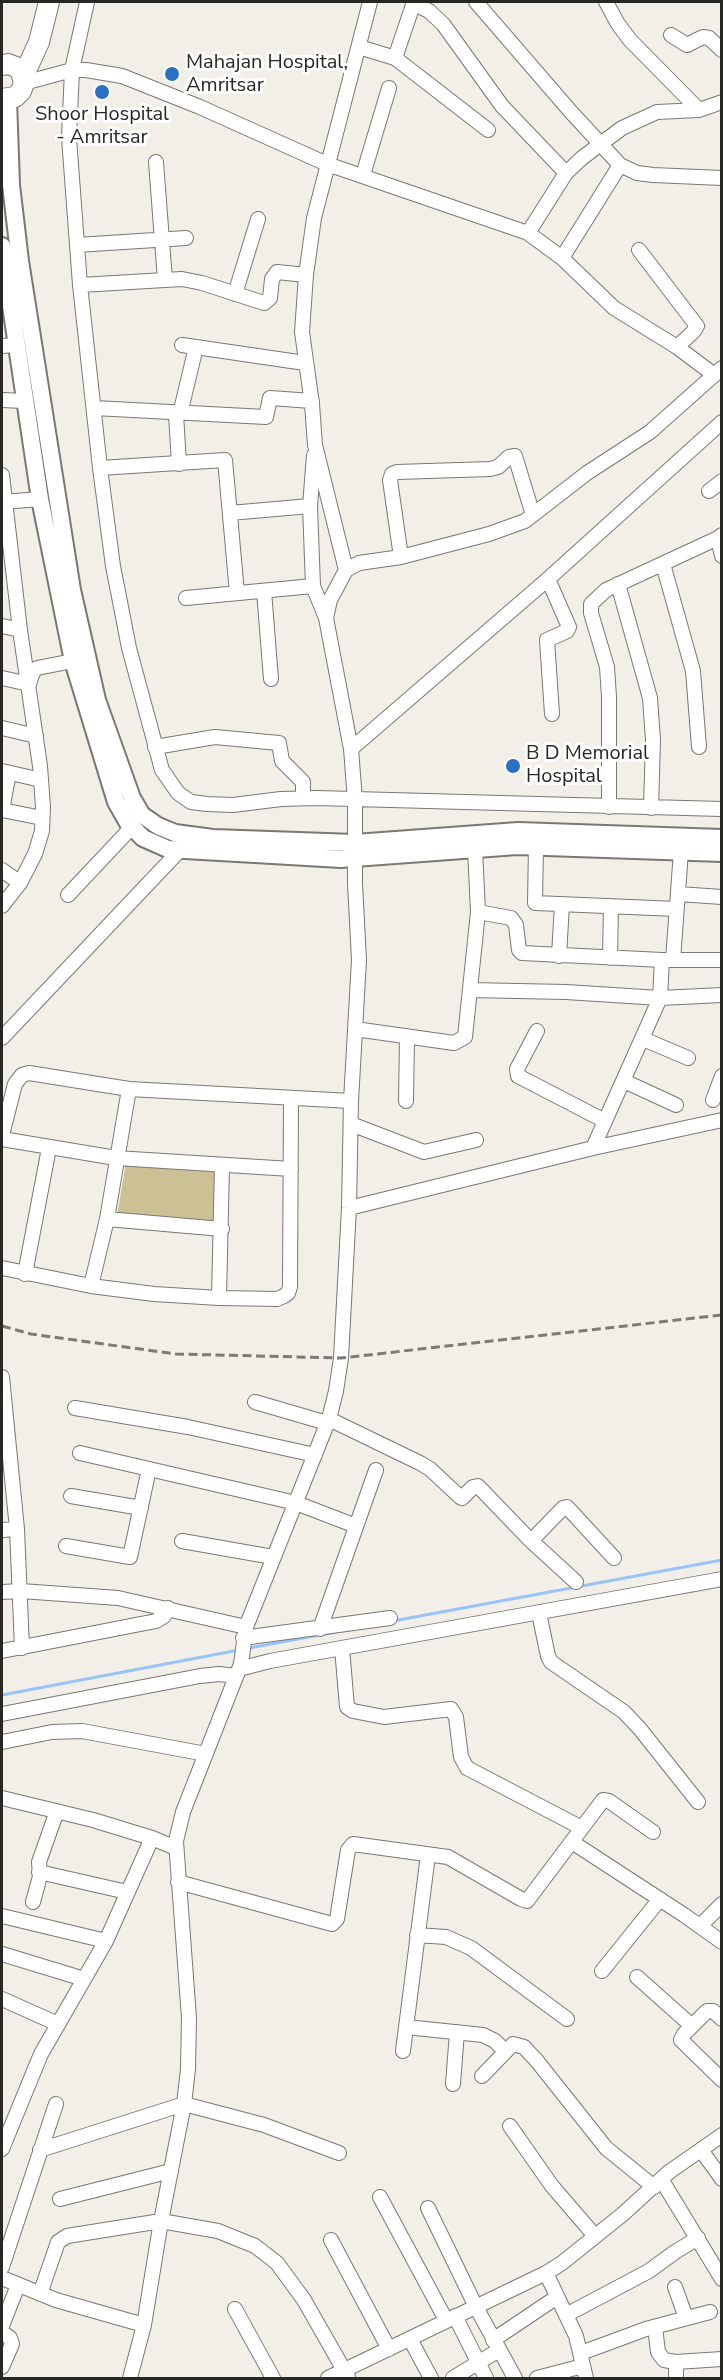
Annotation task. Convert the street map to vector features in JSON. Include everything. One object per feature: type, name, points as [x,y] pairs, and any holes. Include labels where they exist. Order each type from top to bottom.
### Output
[{"type":"highway","points":[[4,99],[15,97],[21,91],[16,73],[35,2]]},
{"type":"highway","points":[[16,73],[39,42],[49,2]]},
{"type":"main road","points":[[4,99],[20,261],[72,590],[97,700],[132,798],[142,815],[158,826],[175,833],[356,850],[537,846],[722,853]]},
{"type":"main road","points":[[2,246],[9,345],[24,401],[40,500],[73,661],[116,802],[132,827],[143,838],[168,849],[306,858],[518,831],[722,838]]},
{"type":"street","points":[[87,2],[72,70],[69,138],[80,285],[100,468],[112,566],[129,648],[162,770],[178,793],[191,802],[233,805],[303,798],[722,809]]},
{"type":"street","points":[[130,2379],[144,2325],[184,2104],[190,2039],[176,1848],[183,1812],[238,1670],[244,1636],[273,1557],[328,1421],[341,1358],[350,1208],[351,1101],[359,960],[355,800],[351,749],[326,618],[313,586],[310,506],[315,445],[312,401],[302,332],[306,275],[314,218],[370,2]]},
{"type":"street","points":[[395,58],[414,2],[436,16],[502,106],[566,174]]},
{"type":"street","points":[[476,2],[620,165],[653,175],[722,178]]},
{"type":"street","points":[[606,2],[630,40],[699,110]]},
{"type":"street","points":[[671,35],[687,45],[703,37],[709,38],[722,50]]},
{"type":"street","points":[[359,47],[395,58],[488,130]]},
{"type":"street","points":[[16,73],[72,70],[97,72],[141,82],[327,164],[528,232],[562,258],[614,308],[717,371],[650,432],[580,479],[534,515],[516,525],[401,557],[359,563],[346,570],[330,600],[326,618]]},
{"type":"street","points":[[363,175],[389,88]]},
{"type":"street","points":[[528,232],[566,174],[622,128],[648,115],[669,110],[699,110],[722,102]]},
{"type":"street","points":[[156,162],[165,280]]},
{"type":"street","points":[[562,258],[620,165]]},
{"type":"street","points":[[235,294],[258,219]]},
{"type":"street","points":[[77,245],[186,238]]},
{"type":"street","points":[[639,250],[697,326],[676,347]]},
{"type":"street","points":[[80,285],[165,280],[193,281],[259,302],[267,302],[270,298],[272,279],[277,272],[306,275]]},
{"type":"street","points":[[179,464],[178,414],[189,346],[305,363]]},
{"type":"street","points":[[94,408],[266,417],[270,398],[312,401]]},
{"type":"street","points":[[2,400],[24,401]]},
{"type":"street","points":[[351,749],[548,579],[722,422]]},
{"type":"street","points":[[315,445],[346,570]]},
{"type":"street","points":[[401,557],[390,480],[392,474],[397,472],[490,470],[498,467],[509,457],[515,456],[534,515]]},
{"type":"street","points":[[100,468],[225,460],[237,593]]},
{"type":"street","points":[[2,475],[7,561],[29,684],[41,780],[42,818],[39,843],[20,883],[2,906]]},
{"type":"street","points":[[709,490],[722,481]]},
{"type":"street","points":[[4,502],[40,500]]},
{"type":"street","points":[[230,513],[310,506]]},
{"type":"street","points":[[568,624],[606,590],[720,536],[722,556]]},
{"type":"street","points":[[663,564],[693,671],[699,747]]},
{"type":"street","points":[[548,579],[568,624],[567,631],[547,640],[552,714]]},
{"type":"street","points":[[618,584],[651,698],[653,740],[651,808]]},
{"type":"street","points":[[186,598],[313,586]]},
{"type":"street","points":[[264,591],[272,679]]},
{"type":"street","points":[[591,604],[591,612],[607,667],[609,807]]},
{"type":"street","points":[[2,626],[20,630]]},
{"type":"street","points":[[29,684],[37,668],[73,661]]},
{"type":"street","points":[[2,678],[29,684]]},
{"type":"street","points":[[2,728],[36,736]]},
{"type":"street","points":[[155,747],[215,737],[279,743],[283,763],[303,782],[303,798]]},
{"type":"street","points":[[41,780],[5,772],[2,810],[42,818]]},
{"type":"street","points":[[68,895],[132,827]]},
{"type":"street","points":[[537,846],[534,901],[538,903],[677,909]]},
{"type":"street","points":[[5,1030],[181,849]]},
{"type":"street","points":[[355,1029],[454,1044],[460,1042],[468,1031],[478,912],[475,849]]},
{"type":"street","points":[[593,1148],[660,998],[677,909],[681,851]]},
{"type":"street","points":[[2,870],[20,883]]},
{"type":"street","points":[[678,894],[722,897]]},
{"type":"street","points":[[559,956],[562,904]]},
{"type":"street","points":[[610,958],[611,906]]},
{"type":"street","points":[[478,912],[511,918],[516,925],[519,950],[522,953],[667,960],[722,960]]},
{"type":"street","points":[[470,990],[566,992],[660,998],[722,995]]},
{"type":"street","points":[[537,1031],[517,1070],[518,1076],[605,1121]]},
{"type":"street","points":[[406,1036],[406,1101]]},
{"type":"street","points":[[643,1038],[688,1058]]},
{"type":"street","points":[[291,1169],[116,1158],[49,1148],[2,1137],[15,1083],[22,1075],[29,1073],[129,1089],[291,1100],[351,1101]]},
{"type":"street","points":[[713,1100],[722,1076]]},
{"type":"street","points":[[624,1081],[676,1105]]},
{"type":"street","points":[[91,1286],[107,1219],[129,1089]]},
{"type":"street","points":[[2,1268],[91,1286],[154,1294],[277,1299],[288,1293],[290,1287],[291,1100]]},
{"type":"street","points":[[350,1208],[593,1148],[722,1119]]},
{"type":"street","points":[[351,1124],[424,1152],[476,1140]]},
{"type":"street","points":[[25,1274],[49,1148]]},
{"type":"street","points":[[219,1298],[222,1165]]},
{"type":"street","points":[[107,1219],[222,1229]]},
{"type":"street","points":[[2,1377],[7,1475],[17,1529],[22,1648]]},
{"type":"street","points":[[255,1402],[328,1421],[420,1463],[430,1468],[462,1498],[473,1487],[478,1486],[531,1541],[576,1582]]},
{"type":"street","points":[[75,1408],[188,1427],[315,1455]]},
{"type":"street","points":[[80,1453],[296,1503],[356,1526]]},
{"type":"street","points":[[66,1546],[129,1558],[149,1469]]},
{"type":"street","points":[[320,1629],[376,1470]]},
{"type":"street","points":[[71,1496],[141,1508]]},
{"type":"street","points":[[531,1541],[563,1508],[567,1507],[614,1558]]},
{"type":"street","points":[[2,1530],[17,1529]]},
{"type":"street","points":[[182,1541],[273,1557]]},
{"type":"street","points":[[2,1714],[219,1674],[342,1648],[722,1579]]},
{"type":"street","points":[[2,1592],[21,1591],[118,1598],[168,1608],[244,1636],[320,1629],[390,1618]]},
{"type":"street","points":[[2,1651],[156,1621],[164,1616],[168,1608]]},
{"type":"street","points":[[539,1613],[551,1662],[624,1712],[698,1802]]},
{"type":"street","points":[[342,1648],[346,1703],[350,1709],[384,1718],[451,1709],[456,1717],[461,1757],[466,1768],[582,1828]]},
{"type":"street","points":[[2,1742],[52,1732],[82,1731],[206,1754]]},
{"type":"street","points":[[2,1798],[152,1838],[176,1848]]},
{"type":"street","points":[[178,1882],[332,1924],[337,1919],[350,1846],[357,1844],[454,1859],[521,1899],[527,1900],[600,1802],[606,1799],[653,1832]]},
{"type":"street","points":[[33,1902],[39,1862],[57,1811]]},
{"type":"street","points":[[2,2149],[27,2085],[58,2024],[106,1941],[152,1838]]},
{"type":"street","points":[[572,1842],[722,1942]]},
{"type":"street","points":[[403,2051],[428,1855]]},
{"type":"street","points":[[39,1872],[127,1892]]},
{"type":"street","points":[[602,1971],[660,1899]]},
{"type":"street","points":[[700,1926],[722,1904]]},
{"type":"street","points":[[2,1916],[106,1941]]},
{"type":"street","points":[[417,1935],[446,1937],[471,1948],[567,2019]]},
{"type":"street","points":[[2,1954],[84,1979]]},
{"type":"street","points":[[637,1977],[692,2026]]},
{"type":"street","points":[[2,1999],[58,2024]]},
{"type":"street","points":[[722,2019],[710,2010],[684,2034],[681,2040],[722,2080]]},
{"type":"street","points":[[406,2027],[489,2037],[505,2051]]},
{"type":"street","points":[[453,2084],[457,2032]]},
{"type":"street","points":[[482,2076],[513,2044],[524,2047],[601,2142],[657,2183],[698,2238],[722,2279]]},
{"type":"street","points":[[2,2267],[56,2104]]},
{"type":"street","points":[[40,2150],[184,2104],[264,2125],[339,2153]]},
{"type":"street","points":[[510,2126],[552,2186],[596,2236]]},
{"type":"street","points":[[328,2379],[347,2375],[389,2349],[546,2273],[596,2236],[657,2183],[722,2135]]},
{"type":"street","points":[[701,2150],[720,2173]]},
{"type":"street","points":[[60,2199],[171,2171]]},
{"type":"street","points":[[380,2197],[486,2379]]},
{"type":"street","points":[[428,2208],[476,2307],[515,2379]]},
{"type":"street","points":[[40,2295],[58,2242],[62,2238],[161,2221],[218,2230],[263,2250],[277,2263],[292,2280],[347,2375]]},
{"type":"street","points":[[566,2315],[649,2271],[698,2238]]},
{"type":"street","points":[[331,2240],[389,2349]]},
{"type":"street","points":[[546,2273],[576,2336],[583,2366]]},
{"type":"street","points":[[2,2278],[40,2295],[144,2325]]},
{"type":"street","points":[[2,2326],[18,2285]]},
{"type":"street","points":[[675,2287],[686,2319]]},
{"type":"street","points":[[453,2379],[478,2363],[496,2345],[557,2297]]},
{"type":"street","points":[[235,2308],[273,2379]]},
{"type":"street","points":[[537,2379],[583,2366],[655,2327],[710,2312]]},
{"type":"street","points":[[655,2327],[660,2357],[676,2362],[722,2360]]},
{"type":"street","points":[[2,2332],[10,2337],[12,2344],[2,2367]]},
{"type":"street","points":[[410,2339],[431,2379]]},
{"type":"street","points":[[676,2362],[676,2379]]},
{"type":"shaded area","points":[[126,1163],[219,1166],[217,1224],[117,1216]]},
{"type":"waterway","points":[[393,1621],[722,1560]]},
{"type":"waterway","points":[[249,1648],[336,1632]]},
{"type":"waterway","points":[[2,1695],[239,1650]]},
{"type":"railway","points":[[2,1326],[31,1334],[176,1354],[341,1358],[722,1315]]},
{"type":"place","name":"Mahajan Hospital, Amritsar","points":[[172,74]]},
{"type":"place","name":"Shoor Hospital - Amritsar","points":[[102,92]]},
{"type":"place","name":"B D Memorial Hospital","points":[[513,766]]}]
